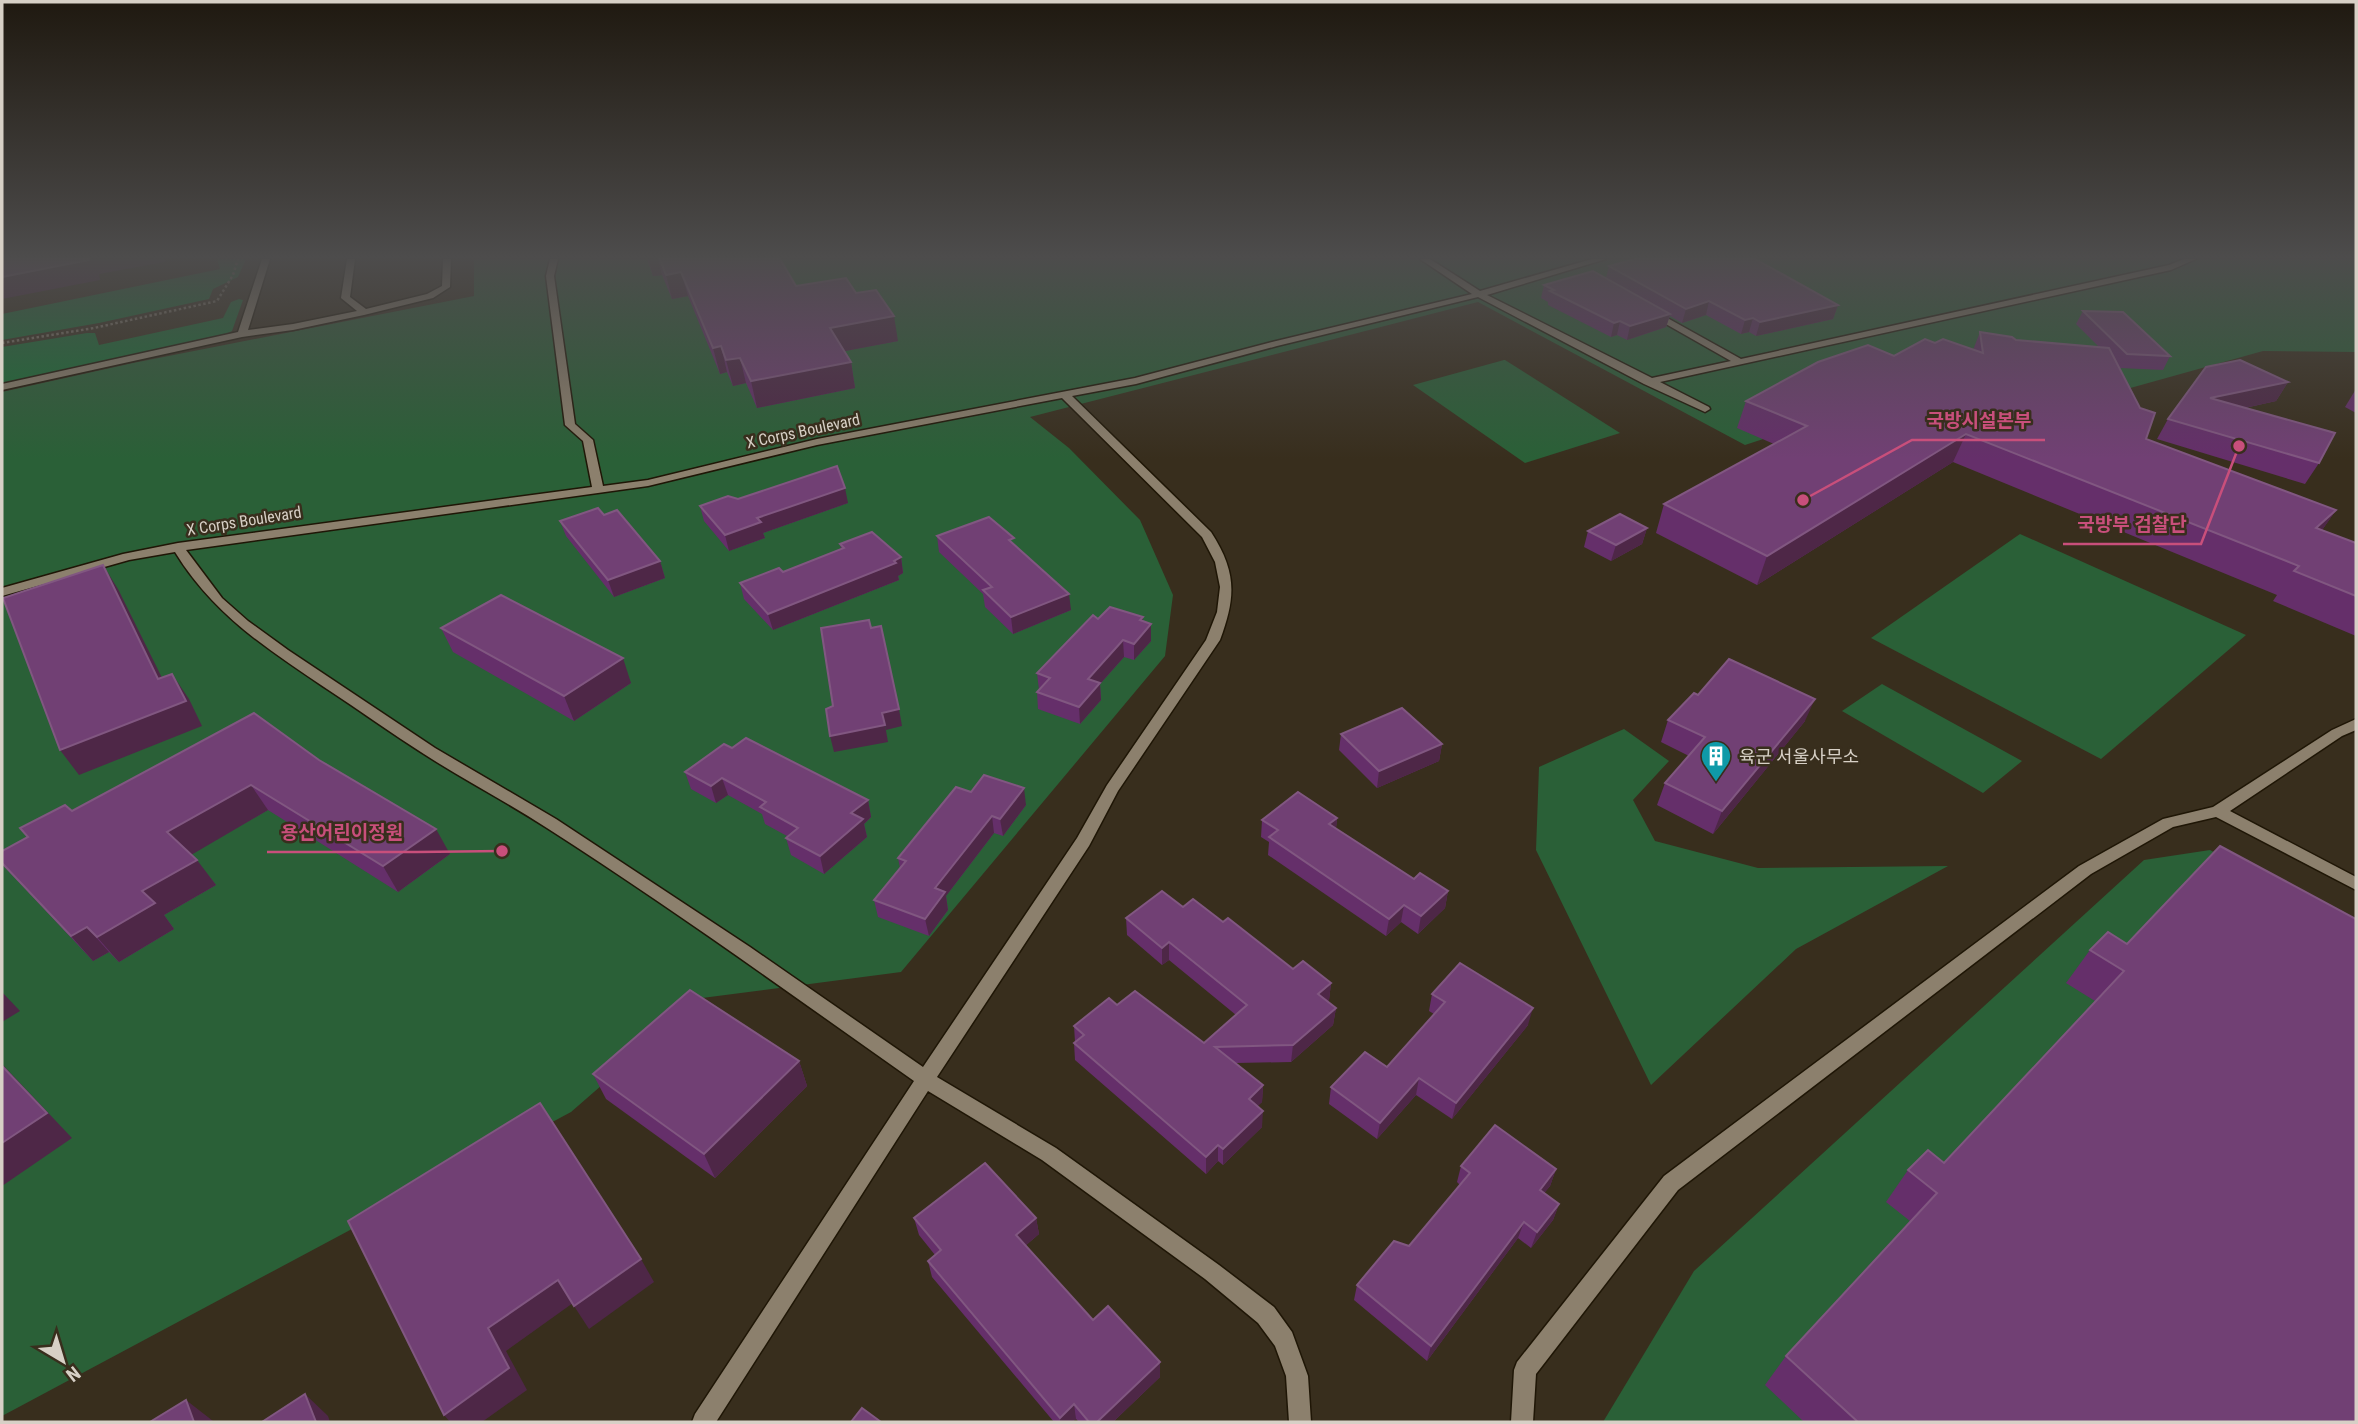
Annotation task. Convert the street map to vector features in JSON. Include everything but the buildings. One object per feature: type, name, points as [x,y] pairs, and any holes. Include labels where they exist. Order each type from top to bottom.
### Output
[{"type":"lane","points":[[242,334],[245,325]]},
{"type":"lane","points":[[2,387],[242,334],[300,325]]},
{"type":"lane","points":[[557,325],[570,425],[588,440],[598,490]]},
{"type":"lane","name":"X Corps Boulevard","points":[[2,592],[107,562],[178,547],[388,515],[648,483],[817,442],[1136,381],[1357,325]]},
{"type":"lane","points":[[1538,325],[1705,409]]},
{"type":"lane","points":[[1675,325],[1740,362]]},
{"type":"lane","points":[[1648,382],[1906,325]]},
{"type":"lane","points":[[703,1422],[925,1079],[1083,842],[1112,789],[1213,640],[1227,597],[1228,583],[1217,548],[1065,395]]},
{"type":"lane","points":[[178,547],[218,601],[243,624],[283,653],[430,751],[551,823],[744,952],[925,1079],[1049,1154],[1212,1272],[1266,1315],[1284,1339],[1297,1376],[1300,1422]]},
{"type":"lane","points":[[1522,1422],[1525,1370],[1671,1183],[2085,870],[2168,823],[2218,811],[2337,733],[2356,724]]},
{"type":"lane","points":[[2218,811],[2356,884]]},
{"type":"path","points":[[2,343],[106,325]]},
{"type":"green space","points":[[2,325],[85,325],[2,340]]},
{"type":"green space","points":[[189,325],[234,325],[232,331],[224,335],[2,383],[2,347],[87,333],[95,333],[99,345]]},
{"type":"green space","points":[[324,325],[1387,325],[1030,417],[1069,448],[1140,520],[1173,595],[1165,656],[901,972],[702,998],[571,1112],[2,1416],[2,392]]},
{"type":"green space","points":[[1522,325],[2356,325],[2356,352],[2263,351],[2116,392],[1913,390],[1745,445]]},
{"type":"green space","points":[[1505,360],[1620,433],[1525,463],[1413,385]]},
{"type":"green space","points":[[2020,534],[2246,635],[2101,759],[1871,638]]},
{"type":"green space","points":[[1882,684],[2022,761],[1983,793],[1842,711]]},
{"type":"green space","points":[[1624,729],[1669,761],[1633,800],[1655,841],[1758,868],[1948,866],[1796,949],[1651,1085],[1536,850],[1539,767]]},
{"type":"green space","points":[[2210,850],[2356,929],[2356,1422],[1603,1422],[1694,1271],[2144,860]]},
{"type":"place","name":"국방부 검찰단","points":[[2239,446]]},
{"type":"place","name":"국방시설본부","points":[[1803,500]]},
{"type":"place","name":"육군 서울사무소","points":[[1716,783]]},
{"type":"place","name":"용산어린이정원","points":[[502,851]]}]
